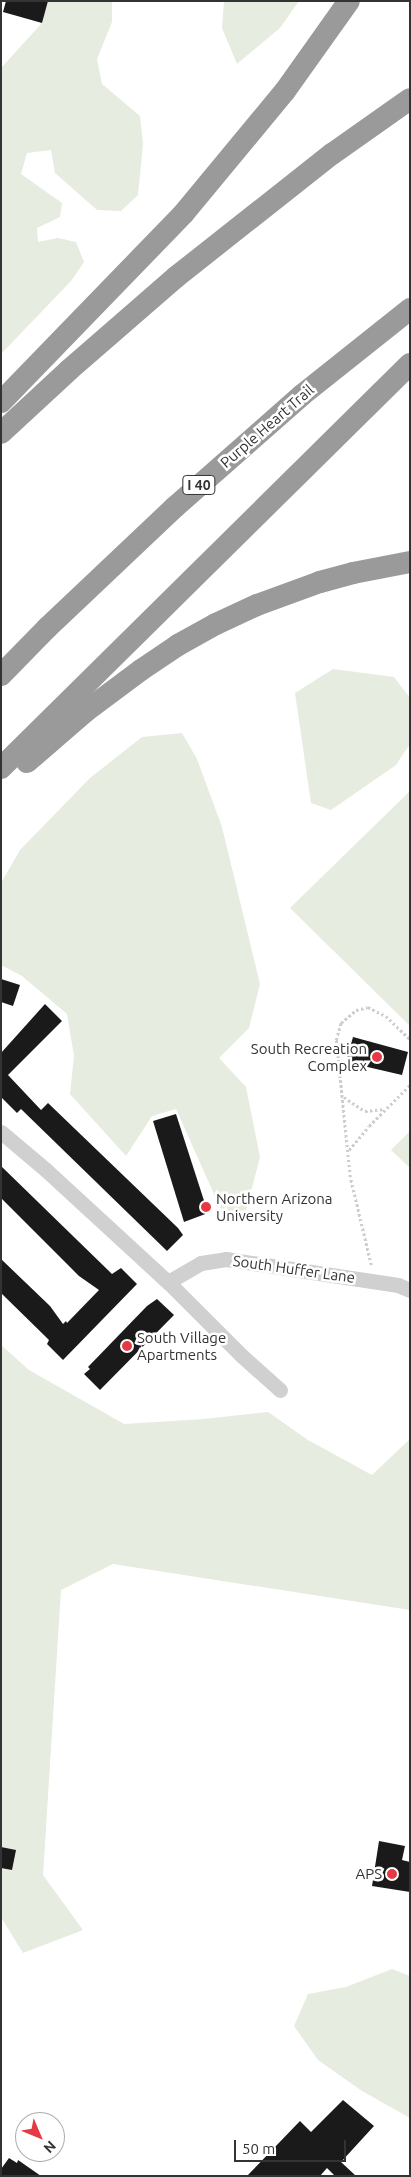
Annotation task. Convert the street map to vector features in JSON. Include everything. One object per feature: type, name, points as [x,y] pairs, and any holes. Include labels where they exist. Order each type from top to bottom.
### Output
[{"type":"highway","points":[[1,402],[184,213],[285,91],[349,1]]},
{"type":"highway","points":[[1,433],[69,370],[176,278],[332,154],[410,99]]},
{"type":"highway","name":"Purple Heart Trail","points":[[1,675],[47,628],[175,507],[295,401],[410,309]]},
{"type":"highway","points":[[1,768],[410,364]]},
{"type":"highway","points":[[1,783],[86,711],[178,645],[257,605],[296,591],[353,573],[410,562]]},
{"type":"street","points":[[1,1132],[46,1170],[168,1282],[242,1356],[280,1390]]},
{"type":"street","name":"South Huffer Lane","points":[[168,1282],[201,1263],[226,1259],[398,1285],[410,1290]]},
{"type":"path","points":[[374,1281],[350,1177],[344,1096],[336,1040],[341,1024],[356,1010],[368,1007],[386,1016],[410,1039]]},
{"type":"path","points":[[349,1150],[410,1085]]},
{"type":"path","points":[[344,1096],[365,1110],[386,1109]]},
{"type":"shaded area","points":[[48,1],[112,1],[112,22],[97,59],[102,84],[140,116],[143,144],[138,195],[121,211],[97,210],[55,173],[51,150],[27,153],[21,174],[62,203],[60,217],[37,228],[38,242],[58,238],[76,242],[84,262],[71,281],[1,354],[1,68],[42,23]]},
{"type":"shaded area","points":[[224,1],[299,1],[280,28],[237,64],[222,28]]},
{"type":"shaded area","points":[[333,669],[394,677],[410,698],[410,744],[396,765],[331,810],[311,803],[295,693]]},
{"type":"shaded area","points":[[182,733],[197,759],[222,827],[260,984],[249,1028],[219,1058],[246,1087],[260,1157],[244,1218],[222,1212],[176,1109],[152,1116],[126,1156],[70,1094],[74,1056],[67,1014],[22,976],[1,965],[1,883],[20,850],[90,778],[142,737]]},
{"type":"shaded area","points":[[410,791],[410,1026],[290,908]]},
{"type":"shaded area","points":[[410,1131],[410,1168],[391,1150]]},
{"type":"shaded area","points":[[1,1345],[29,1370],[124,1424],[204,1419],[268,1412],[308,1440],[372,1475],[410,1439],[410,1610],[113,1564],[61,1590],[43,1875],[83,1930],[23,1953],[1,1917]]},
{"type":"shaded area","points":[[392,1969],[410,1976],[410,2118],[362,2091],[318,2060],[294,2026],[308,1994],[346,1987]]},
{"type":"building","points":[[6,1],[48,1],[42,23],[3,12]]},
{"type":"building","points":[[1,979],[20,985],[13,1006],[1,1002]]},
{"type":"building","points":[[45,1004],[62,1021],[8,1075],[41,1110],[48,1103],[178,1228],[183,1235],[167,1251],[21,1109],[17,1113],[1,1097],[1,1053]]},
{"type":"building","name":"South Recreation Complex","points":[[353,1037],[408,1052],[402,1075],[346,1062]]},
{"type":"building","points":[[176,1114],[208,1213],[184,1222],[153,1121]]},
{"type":"building","points":[[1,1166],[112,1274],[121,1268],[137,1284],[63,1360],[47,1344],[49,1340],[1,1293],[1,1259],[50,1306],[63,1324],[66,1321],[67,1323],[99,1290],[79,1276],[1,1198]]},
{"type":"building","name":"South Village Apartments","points":[[157,1299],[174,1315],[100,1390],[84,1374],[90,1369],[88,1367],[147,1306]]},
{"type":"building","name":"APS","points":[[379,1841],[405,1846],[402,1860],[410,1862],[410,1892],[372,1886]]},
{"type":"building","points":[[1,1847],[16,1850],[12,1870],[1,1868]]},
{"type":"building","points":[[343,2100],[374,2126],[341,2162],[356,2176],[335,2176],[327,2168],[320,2176],[247,2176],[300,2121],[311,2132]]},
{"type":"building","points":[[9,2158],[17,2163],[21,2162],[41,2176],[1,2176],[1,2169]]},
{"type":"place","name":"South Recreation Complex","points":[[377,1057]]},
{"type":"place","name":"Northern Arizona University","points":[[206,1207]]},
{"type":"place","name":"South Village Apartments","points":[[127,1346]]},
{"type":"place","name":"APS","points":[[392,1874]]}]
